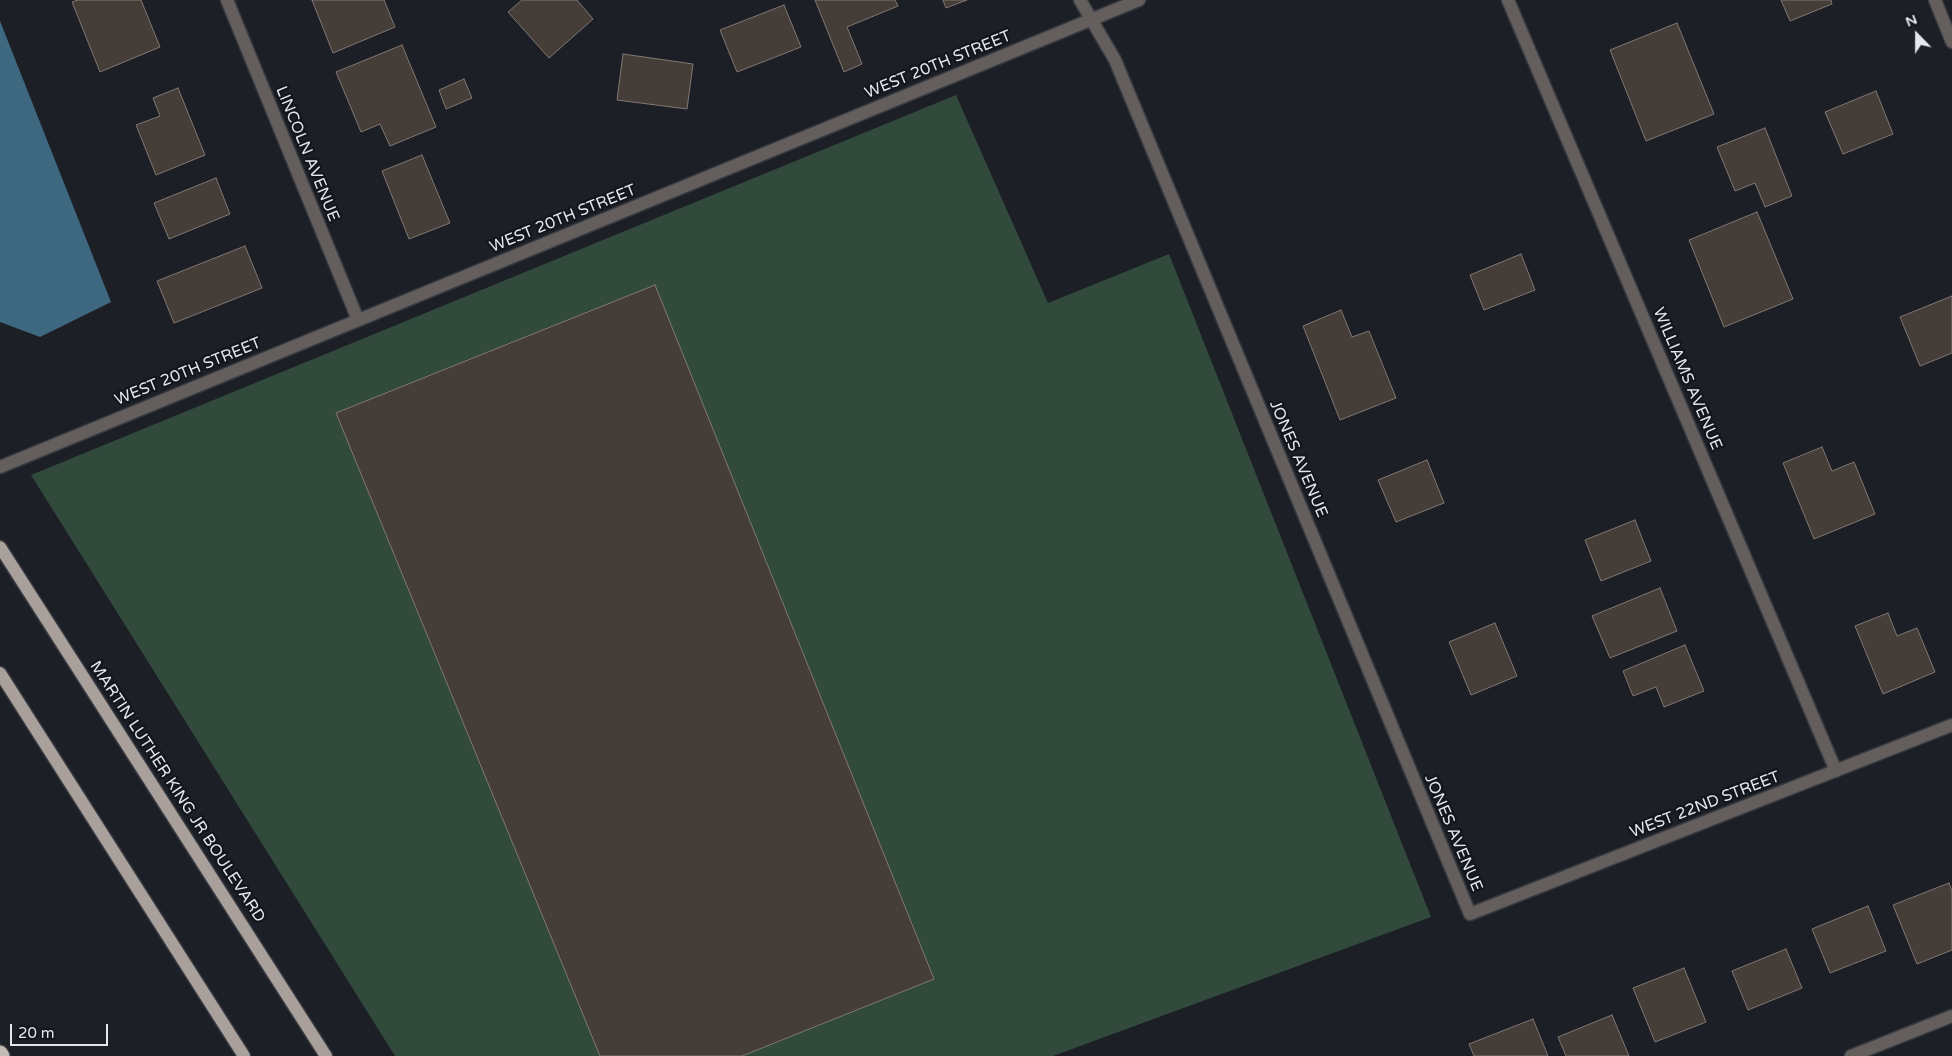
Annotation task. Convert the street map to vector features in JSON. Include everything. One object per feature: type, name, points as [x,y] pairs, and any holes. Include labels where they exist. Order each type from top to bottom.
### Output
[{"type":"main road","name":"MARTIN LUTHER KING JR BOULEVARD","points":[[0,547],[326,1056]]},
{"type":"main road","points":[[0,673],[244,1056]]},
{"type":"street","name":"LINCOLN AVENUE","points":[[227,0],[358,320]]},
{"type":"street","name":"JONES AVENUE","points":[[1080,0],[1115,60],[1470,914]]},
{"type":"street","name":"WEST 20TH STREET","points":[[0,467],[1139,0]]},
{"type":"street","name":"WILLIAMS AVENUE","points":[[1508,0],[1836,771]]},
{"type":"street","points":[[1935,0],[1952,42]]},
{"type":"street","name":"WEST 22ND STREET","points":[[1470,914],[1952,725]]},
{"type":"street","points":[[1851,1056],[1952,1016]]},
{"type":"green space","points":[[956,95],[1048,303],[1169,254],[1431,917],[1053,1056],[395,1056],[31,475]]},
{"type":"water","points":[[0,21],[111,302],[40,337],[0,322]]},
{"type":"building","points":[[78,0],[141,0],[160,47],[100,72],[72,2]]},
{"type":"building","points":[[312,0],[384,0],[395,27],[333,53]]},
{"type":"building","points":[[522,0],[577,0],[593,19],[549,58],[508,12]]},
{"type":"building","points":[[815,0],[895,0],[898,6],[847,27],[862,64],[844,72]]},
{"type":"building","points":[[943,0],[967,0],[946,8]]},
{"type":"building","points":[[1781,0],[1831,0],[1832,4],[1790,21]]},
{"type":"building","points":[[784,5],[801,47],[737,72],[720,30]]},
{"type":"building","points":[[1677,23],[1714,114],[1646,141],[1610,50]]},
{"type":"building","points":[[402,45],[436,127],[390,146],[380,124],[361,132],[336,72]]},
{"type":"building","points":[[623,54],[693,64],[687,109],[617,100]]},
{"type":"building","points":[[464,79],[472,98],[446,109],[439,90]]},
{"type":"building","points":[[178,88],[205,155],[156,175],[136,125],[160,116],[153,98]]},
{"type":"building","points":[[1876,91],[1893,134],[1843,154],[1825,112]]},
{"type":"building","points":[[1765,128],[1792,196],[1765,207],[1755,183],[1735,191],[1717,147]]},
{"type":"building","points":[[422,155],[450,223],[409,239],[382,171]]},
{"type":"building","points":[[216,178],[230,214],[169,239],[154,203]]},
{"type":"building","points":[[1757,212],[1793,299],[1724,327],[1689,240]]},
{"type":"building","points":[[245,246],[262,288],[174,323],[157,281]]},
{"type":"building","points":[[1521,254],[1535,290],[1484,310],[1470,275]]},
{"type":"building","points":[[655,285],[934,979],[742,1056],[600,1056],[336,413]]},
{"type":"building","points":[[1952,296],[1952,353],[1920,366],[1900,317]]},
{"type":"building","points":[[1341,310],[1352,337],[1369,331],[1396,398],[1340,420],[1303,326]]},
{"type":"building","points":[[1822,447],[1832,471],[1854,462],[1875,514],[1814,539],[1783,463]]},
{"type":"building","points":[[1427,460],[1444,503],[1396,522],[1378,480]]},
{"type":"building","points":[[1635,520],[1651,561],[1601,581],[1585,540]]},
{"type":"building","points":[[1660,588],[1677,631],[1610,658],[1592,616]]},
{"type":"building","points":[[1888,613],[1897,636],[1917,628],[1935,672],[1883,694],[1855,626]]},
{"type":"building","points":[[1495,623],[1517,676],[1471,695],[1449,642]]},
{"type":"building","points":[[1685,645],[1704,691],[1664,707],[1656,687],[1633,696],[1623,671]]},
{"type":"building","points":[[1949,883],[1952,891],[1952,950],[1917,964],[1893,905]]},
{"type":"building","points":[[1868,906],[1886,951],[1830,973],[1812,929]]},
{"type":"building","points":[[1786,949],[1802,988],[1748,1010],[1732,971]]},
{"type":"building","points":[[1684,968],[1706,1022],[1655,1042],[1633,988]]},
{"type":"building","points":[[1612,1015],[1629,1056],[1566,1056],[1558,1037]]},
{"type":"building","points":[[1533,1019],[1548,1056],[1474,1056],[1469,1044]]}]
